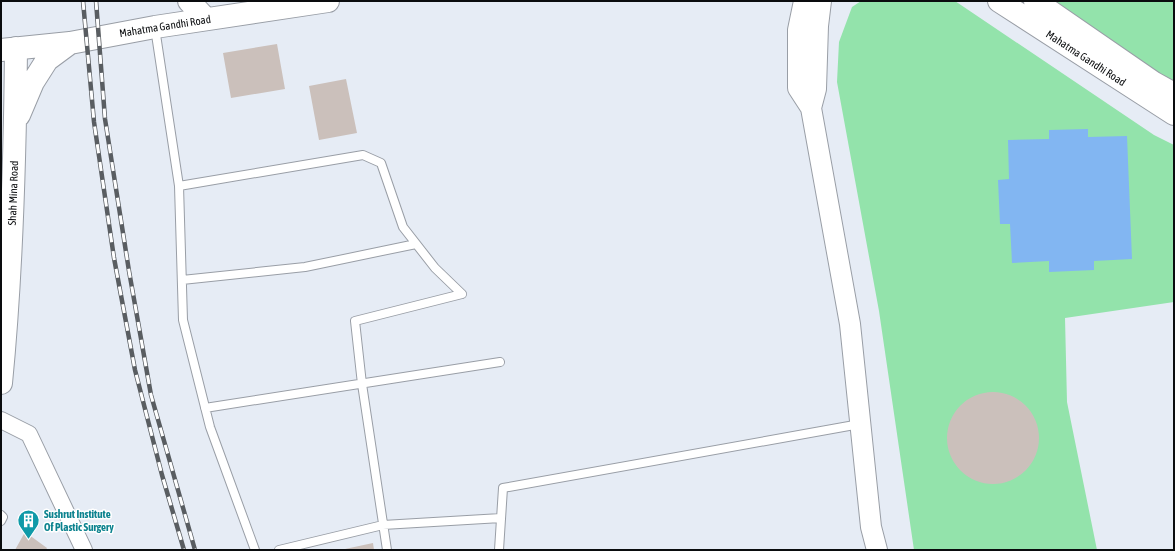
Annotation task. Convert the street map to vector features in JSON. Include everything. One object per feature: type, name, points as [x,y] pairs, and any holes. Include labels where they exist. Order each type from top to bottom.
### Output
[{"type":"main road","points":[[189,1],[206,19]]},
{"type":"main road","name":"Mahatma Gandhi Road","points":[[8,49],[70,43],[155,27],[328,1]]},
{"type":"main road","name":"Mahatma Gandhi Road","points":[[999,1],[1174,114]]},
{"type":"main road","name":"Mahatma Gandhi Road","points":[[1041,4],[1154,83],[1174,94]]},
{"type":"main road","points":[[15,123],[33,82],[47,60],[70,43]]},
{"type":"main road","name":"Shah Mina Road","points":[[1,383],[7,329],[15,123],[8,49]]},
{"type":"street","points":[[804,1],[798,30],[798,88],[811,108],[850,324],[871,527],[877,550]]},
{"type":"street","points":[[811,108],[816,89],[818,26],[821,1]]},
{"type":"street","points":[[1,420],[29,434],[84,550]]},
{"type":"lane","points":[[155,27],[179,186],[183,320],[210,427],[255,550]]},
{"type":"lane","points":[[179,186],[362,155],[381,163],[403,227],[435,268],[462,294],[355,321],[362,384],[387,550]]},
{"type":"lane","points":[[182,280],[305,267],[416,244]]},
{"type":"lane","points":[[205,408],[500,362]]},
{"type":"lane","points":[[499,550],[503,488],[861,424]]},
{"type":"lane","points":[[1,515],[3,517],[1,521]]},
{"type":"lane","points":[[279,550],[383,525],[501,518]]},
{"type":"green space","points":[[861,1],[955,1],[1154,135],[1174,145],[1174,302],[1065,318],[1067,402],[1097,550],[914,550],[879,311],[837,82],[839,42],[852,7]]},
{"type":"green space","points":[[1055,1],[1174,1],[1174,82],[1171,81]]},
{"type":"water","points":[[1088,129],[1088,137],[1127,136],[1132,259],[1094,261],[1094,270],[1049,272],[1049,261],[1012,263],[1010,224],[1000,224],[998,180],[1009,179],[1008,140],[1049,139],[1049,130]]},
{"type":"building","points":[[277,44],[285,89],[231,98],[223,53]]},
{"type":"building","points":[[346,79],[357,133],[319,140],[309,86]]},
{"type":"building","points":[[993,392],[1011,395],[1026,405],[1036,420],[1039,438],[1036,456],[1026,471],[1011,481],[993,484],[975,481],[960,471],[950,456],[947,438],[950,420],[960,405],[975,395]]},
{"type":"building","name":"Sushrut Institute Of Plastic Surgery","points":[[25,532],[47,548],[46,550],[15,550]]},
{"type":"building","points":[[373,543],[374,550],[345,550],[345,549]]},
{"type":"railway","points":[[83,1],[94,122],[114,258],[135,370],[162,475],[184,550]]},
{"type":"railway","points":[[96,1],[105,119],[129,271],[151,395],[195,550]]},
{"type":"place","name":"Sushrut Institute Of Plastic Surgery","points":[[28,540]]}]
